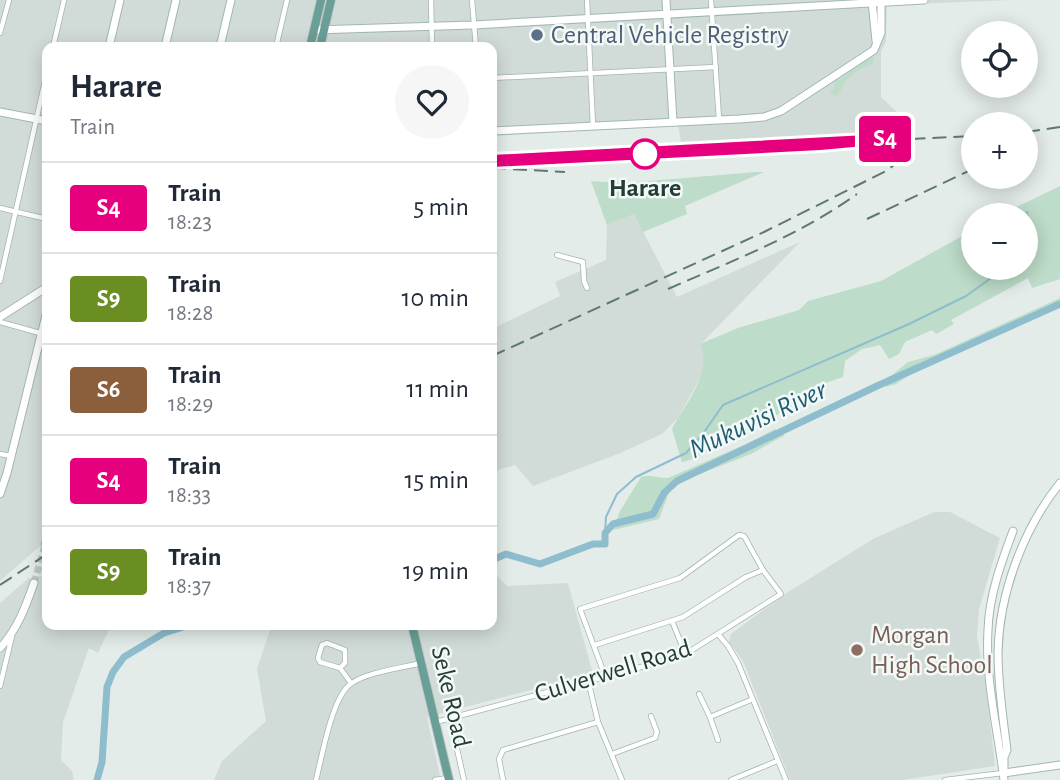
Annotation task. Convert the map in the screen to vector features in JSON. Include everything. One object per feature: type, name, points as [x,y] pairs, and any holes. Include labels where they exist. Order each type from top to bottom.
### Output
[{"type":"main road","points":[[110,42],[120,0]]},
{"type":"main road","points":[[166,42],[176,0]]},
{"type":"main road","points":[[221,42],[231,0]]},
{"type":"main road","points":[[311,42],[321,0]]},
{"type":"main road","points":[[321,42],[331,0]]},
{"type":"main road","points":[[666,0],[673,122]]},
{"type":"main road","points":[[314,30],[474,25],[924,0]]},
{"type":"main road","points":[[497,131],[755,118],[781,111],[874,50],[876,1]]},
{"type":"main road","points":[[0,112],[42,120]]},
{"type":"main road","points":[[0,320],[42,291]]},
{"type":"main road","points":[[0,494],[42,342]]},
{"type":"main road","points":[[1004,776],[1004,757],[1007,750],[998,662],[1001,617],[1010,582],[1027,537],[1042,505],[1060,483]]},
{"type":"main road","points":[[1004,776],[987,631],[999,571],[1013,531]]},
{"type":"main road","points":[[0,648],[13,632],[26,607],[34,583]]},
{"type":"main road","name":"Seke Road","points":[[413,630],[449,779]]},
{"type":"main road","points":[[1004,776],[1060,765]]},
{"type":"street","points":[[0,33],[9,0]]},
{"type":"street","points":[[54,42],[64,0]]},
{"type":"street","points":[[277,42],[287,0]]},
{"type":"street","points":[[431,0],[432,42]]},
{"type":"street","points":[[472,0],[476,42]]},
{"type":"street","points":[[587,0],[593,126]]},
{"type":"street","points":[[711,0],[719,120]]},
{"type":"street","points":[[497,78],[716,67]]},
{"type":"street","points":[[0,281],[42,93]]},
{"type":"street","points":[[0,208],[42,218]]},
{"type":"street","points":[[557,255],[583,262],[587,288]]},
{"type":"street","points":[[0,320],[42,334]]},
{"type":"street","points":[[0,454],[11,456]]},
{"type":"street","points":[[595,645],[683,617],[746,577],[763,570],[748,540],[739,535],[681,578],[579,609],[605,676]]},
{"type":"street","name":"Culverwell Road","points":[[435,722],[685,653],[781,594],[763,570]]},
{"type":"street","points":[[672,621],[685,653]]},
{"type":"street","points":[[0,686],[13,632]]},
{"type":"street","points":[[718,635],[738,663],[786,780]]},
{"type":"street","points":[[340,668],[345,663],[345,650],[327,643],[322,645],[318,658],[320,662],[340,668],[351,683]]},
{"type":"street","points":[[326,780],[316,779],[337,705],[346,688],[351,683],[421,663]]},
{"type":"street","points":[[588,680],[598,722],[622,780]]},
{"type":"street","points":[[699,694],[718,740]]},
{"type":"street","points":[[710,716],[753,699]]},
{"type":"street","points":[[612,754],[655,738],[657,732],[650,716]]},
{"type":"street","points":[[450,718],[464,780]]},
{"type":"street","points":[[503,780],[499,759],[503,750],[598,722]]},
{"type":"street","points":[[731,780],[777,761]]},
{"type":"street","points":[[945,780],[1004,776]]},
{"type":"street","points":[[435,780],[449,779]]},
{"type":"shaded area","points":[[0,0],[1012,0],[887,5],[886,41],[881,52],[881,97],[897,112],[899,131],[681,142],[678,125],[497,136],[497,42],[42,42],[42,544],[0,581]]},
{"type":"shaded area","points":[[634,214],[677,297],[800,242],[701,344],[704,371],[678,418],[662,434],[533,486],[515,465],[497,470],[497,327],[560,296],[555,282],[606,260],[607,225]]},
{"type":"shaded area","name":"Morgan High School","points":[[934,512],[950,512],[1000,538],[979,609],[977,636],[995,766],[903,780],[790,780],[743,661],[729,642],[731,634],[785,594],[873,539]]},
{"type":"shaded area","points":[[42,576],[42,630],[109,630],[98,653],[89,648],[63,722],[61,760],[72,771],[74,780],[0,780],[0,603],[29,578]]},
{"type":"shaded area","points":[[497,576],[507,586],[568,583],[593,674],[427,717],[441,780],[214,780],[222,761],[266,721],[257,669],[270,630],[497,630]]},
{"type":"green space","points":[[873,57],[872,64],[851,76],[836,96],[830,93],[834,89],[835,80]]},
{"type":"green space","points":[[764,172],[685,206],[687,214],[643,232],[634,214],[607,225],[591,181],[625,183]]},
{"type":"green space","points":[[1060,186],[1060,279],[1032,288],[1029,280],[1038,280],[1038,203],[1025,203]]},
{"type":"green space","points":[[961,237],[961,280],[1024,280],[951,320],[954,324],[936,334],[932,330],[905,342],[899,354],[889,359],[880,345],[862,349],[845,361],[843,377],[805,390],[786,410],[693,459],[682,462],[672,429],[700,377],[703,355],[700,344],[738,328],[799,310],[808,301],[881,281]]},
{"type":"green space","points":[[1060,298],[1060,308],[886,387],[886,378],[908,362],[934,355]]},
{"type":"green space","points":[[775,429],[785,435],[751,454],[672,485],[659,519],[613,530],[620,511],[641,477],[668,478]]},
{"type":"waterway","points":[[605,533],[606,517],[617,494],[636,477],[686,453],[723,405],[909,324],[966,296],[988,280]]},
{"type":"waterway","name":"Mukuvisi River","points":[[497,558],[506,554],[540,564],[593,544],[605,544],[605,533],[613,524],[653,514],[664,493],[677,481],[877,386],[1060,304]]},
{"type":"waterway","name":"Mukuvisi River","points":[[97,780],[102,762],[107,687],[113,672],[124,657],[174,630]]},
{"type":"tunnel","points":[[34,583],[42,556]]},
{"type":"railway","points":[[1038,130],[1060,127]]},
{"type":"railway","points":[[497,160],[961,137]]},
{"type":"railway","points":[[497,354],[764,232],[886,171],[898,162]]},
{"type":"railway","points":[[497,168],[565,172]]},
{"type":"railway","points":[[867,219],[961,175]]},
{"type":"railway","points":[[668,289],[789,235],[857,194]]},
{"type":"railway","points":[[0,585],[42,557]]},
{"type":"train","name":"S4","points":[[497,160],[886,139],[867,143],[497,162]]},
{"type":"place","name":"Central Vehicle Registry","points":[[537,35]]},
{"type":"place","name":"Harare","points":[[645,154]]},
{"type":"place","name":"Morgan High School","points":[[857,650]]}]
